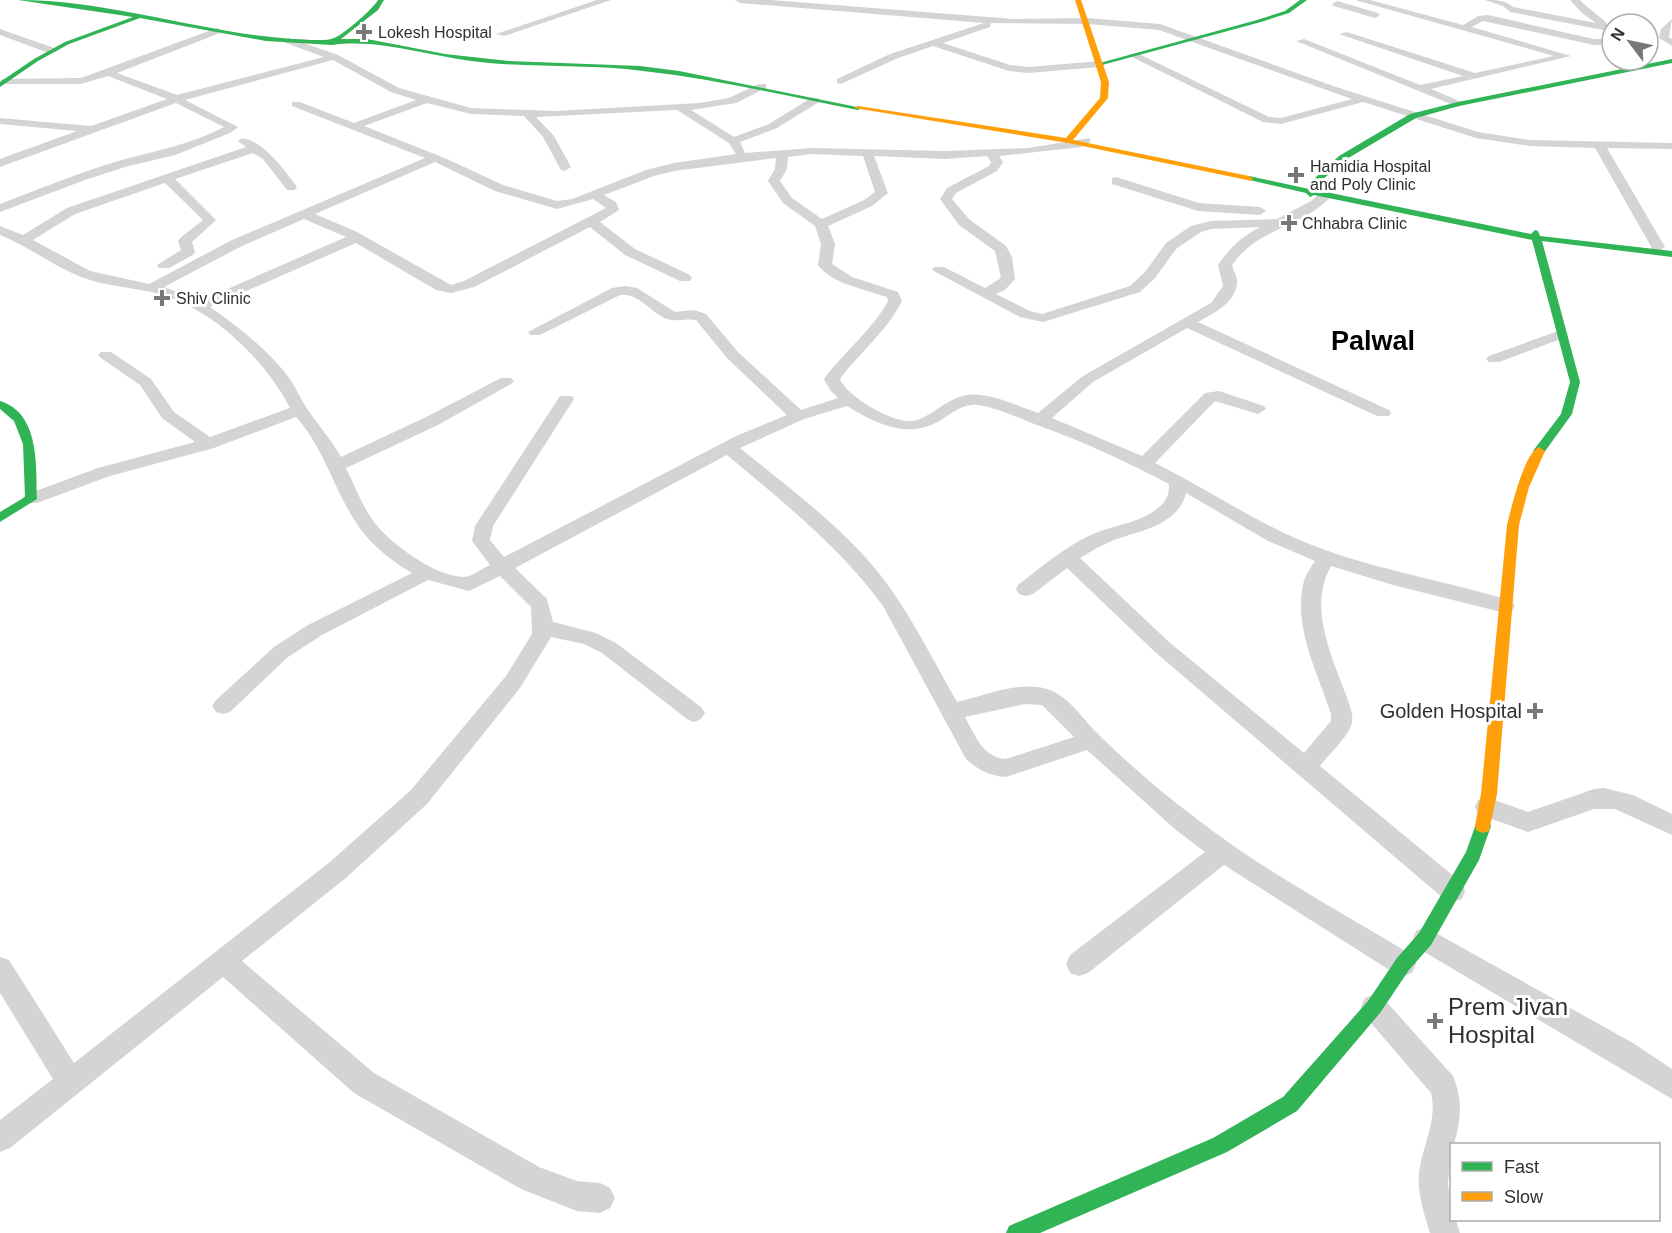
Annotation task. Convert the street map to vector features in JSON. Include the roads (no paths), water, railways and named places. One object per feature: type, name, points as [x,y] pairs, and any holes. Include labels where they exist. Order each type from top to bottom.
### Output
[{"type":"street","points":[[0,163],[176,99],[249,77],[285,71],[334,46],[376,9],[381,0]]},
{"type":"street","points":[[501,34],[606,0]]},
{"type":"street","points":[[740,0],[998,21],[1087,21],[1160,27],[1363,99],[1476,135],[1505,141],[1672,146]]},
{"type":"street","points":[[900,0],[906,15]]},
{"type":"street","points":[[296,104],[435,158],[499,188],[547,204],[564,205],[650,173],[674,167],[742,157],[782,153],[867,152],[945,155],[991,153],[1077,141],[1104,98],[1105,81],[1087,21],[1078,0]]},
{"type":"street","points":[[933,43],[1009,68],[1029,70],[1100,64],[1287,12],[1304,0]]},
{"type":"street","points":[[1360,0],[1566,56],[1422,88]]},
{"type":"street","points":[[1490,0],[1506,4],[1510,9],[1600,29]]},
{"type":"street","points":[[1575,0],[1600,23]]},
{"type":"street","points":[[16,1],[334,46],[367,41],[445,56],[508,63],[651,69],[1077,141],[1318,194],[1535,236],[1672,254]]},
{"type":"street","points":[[1337,4],[1400,22]]},
{"type":"street","points":[[3,83],[67,43],[130,17]]},
{"type":"street","points":[[1466,27],[1481,18],[1488,18],[1600,42]]},
{"type":"street","points":[[841,81],[894,56],[998,21]]},
{"type":"street","points":[[1672,22],[1668,25],[1664,35],[1664,38],[1672,43]]},
{"type":"street","points":[[3,83],[71,83],[108,73],[216,31]]},
{"type":"street","points":[[0,33],[53,51]]},
{"type":"street","points":[[1344,34],[1474,76]]},
{"type":"street","points":[[0,44],[16,38]]},
{"type":"street","points":[[289,41],[316,41],[334,46],[395,90],[471,111],[528,114],[679,107],[726,103],[760,87],[815,100],[1077,141]]},
{"type":"street","points":[[1301,41],[1458,104]]},
{"type":"street","points":[[1406,44],[1496,71]]},
{"type":"street","points":[[1133,55],[1267,120],[1281,121],[1363,99]]},
{"type":"street","points":[[1318,194],[1318,180],[1342,158],[1413,116],[1458,104],[1672,61]]},
{"type":"street","points":[[4,204],[122,164],[178,151],[226,131],[232,125],[176,99],[108,73]]},
{"type":"street","points":[[355,126],[426,100]]},
{"type":"street","points":[[733,141],[773,126],[815,100]]},
{"type":"street","points":[[679,107],[733,141],[742,157]]},
{"type":"street","points":[[528,114],[542,128],[565,167]]},
{"type":"street","points":[[0,121],[94,130]]},
{"type":"street","points":[[226,131],[255,148],[277,168],[291,187]]},
{"type":"street","points":[[1599,145],[1665,248]]},
{"type":"street","points":[[24,240],[71,211],[255,148]]},
{"type":"street","points":[[821,224],[868,203],[882,194],[867,152]]},
{"type":"street","points":[[782,153],[781,169],[774,181],[776,187],[800,210],[821,224],[828,244],[825,265],[828,269],[837,275],[893,295],[895,301],[889,313],[850,355],[832,379],[835,389],[849,400],[878,416],[906,426],[918,425],[965,400],[982,401],[1040,420],[1114,449],[1177,480],[1283,540],[1326,558],[1505,606]]},
{"type":"street","points":[[984,294],[1000,287],[1008,279],[1005,257],[994,243],[964,222],[946,199],[951,190],[993,168],[997,162],[991,153]]},
{"type":"street","points":[[151,288],[237,243],[435,158]]},
{"type":"street","points":[[130,284],[188,252],[185,241],[210,220],[167,178]]},
{"type":"street","points":[[1116,181],[1198,207],[1292,214]]},
{"type":"street","points":[[304,214],[356,237],[441,286],[451,289],[469,284],[591,222],[614,207],[593,194]]},
{"type":"street","points":[[1040,420],[1088,379],[1205,314],[1225,296],[1231,279],[1225,265],[1232,254],[1318,194]]},
{"type":"street","points":[[591,222],[630,252],[685,278]]},
{"type":"street","points":[[939,270],[1029,316],[1043,318],[1135,289],[1150,275],[1171,246],[1196,229],[1211,225],[1276,222]]},
{"type":"street","points":[[0,230],[24,240],[86,274],[174,294],[200,306],[232,329],[269,363],[285,383],[299,410],[321,435],[338,465],[360,514],[372,532],[427,573],[445,581],[469,584],[643,491],[730,448],[798,416],[849,400]]},
{"type":"street","points":[[1535,236],[1665,248]]},
{"type":"street","points":[[1016,1233],[1220,1145],[1290,1104],[1374,1007],[1403,964],[1425,939],[1473,855],[1483,827],[1486,807],[1513,525],[1517,504],[1539,450],[1565,420],[1573,400],[1575,382],[1535,236]]},
{"type":"street","points":[[200,306],[356,237]]},
{"type":"street","points":[[535,332],[618,291],[631,290],[642,294],[673,316],[700,316],[730,352],[798,416]]},
{"type":"street","points":[[1187,323],[1269,358],[1383,413]]},
{"type":"street","points":[[1494,359],[1561,334]]},
{"type":"street","points":[[106,355],[146,382],[168,415],[208,444]]},
{"type":"street","points":[[338,465],[424,425],[506,381]]},
{"type":"street","points":[[1144,464],[1207,398],[1219,396],[1258,409]]},
{"type":"street","points":[[0,1138],[339,869],[419,797],[513,682],[542,635],[540,604],[502,567],[481,541],[484,526],[566,399]]},
{"type":"street","points":[[0,404],[19,418],[29,444],[31,499]]},
{"type":"street","points":[[0,518],[31,499],[104,472],[208,444],[299,410]]},
{"type":"street","points":[[730,448],[851,553],[875,580],[974,753],[982,761],[997,768],[1006,768],[1090,740]]},
{"type":"street","points":[[1026,589],[1067,557],[1100,539],[1163,514],[1179,494],[1177,480]]},
{"type":"street","points":[[1067,557],[1162,647],[1453,891]]},
{"type":"street","points":[[1305,768],[1341,724],[1342,714],[1316,641],[1313,624],[1311,595],[1314,579],[1326,558]]},
{"type":"street","points":[[223,706],[281,652],[315,630],[427,573]]},
{"type":"street","points":[[542,627],[589,638],[609,648],[694,713]]},
{"type":"street","points":[[952,712],[1024,696],[1042,696],[1056,705],[1090,740],[1184,824],[1223,852],[1403,964]]},
{"type":"street","points":[[1486,807],[1528,822],[1605,797],[1628,803],[1672,825]]},
{"type":"street","points":[[1079,964],[1223,852]]},
{"type":"street","points":[[1425,939],[1623,1053],[1672,1085]]},
{"type":"street","points":[[223,961],[364,1083],[531,1179],[577,1196],[600,1198]]},
{"type":"street","points":[[0,969],[70,1082]]},
{"type":"street","points":[[1374,1007],[1443,1086],[1447,1097],[1445,1125],[1433,1181],[1437,1208],[1445,1233]]},
{"type":"place","name":"Lokesh Hospital","points":[[364,32]]},
{"type":"place","name":"Hamidia Hospital and Poly Clinic","points":[[1296,175]]},
{"type":"place","name":"Chhabra Clinic","points":[[1289,223]]},
{"type":"place","name":"Shiv Clinic","points":[[162,298]]},
{"type":"place","name":"Golden Hospital","points":[[1535,711]]},
{"type":"place","name":"Prem Jivan Hospital","points":[[1435,1021]]},
{"type":"district","name":"Palwal","points":[[1373,341]]}]
